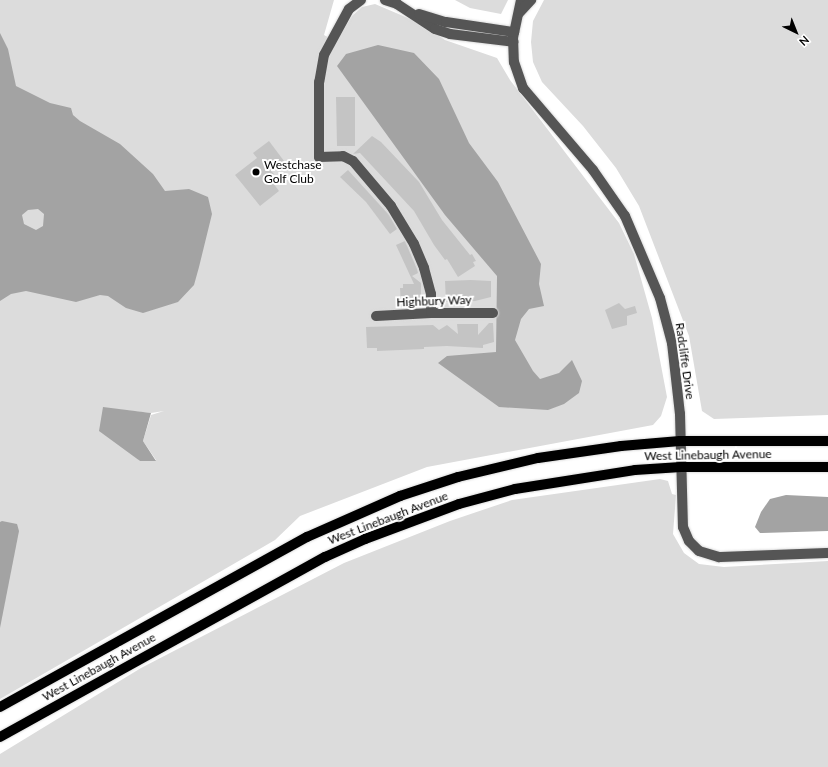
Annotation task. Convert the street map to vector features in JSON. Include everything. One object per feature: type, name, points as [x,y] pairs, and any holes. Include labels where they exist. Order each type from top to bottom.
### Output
[{"type":"main road","name":"West Linebaugh Avenue","points":[[0,707],[306,537],[400,496],[458,477],[538,458],[621,446],[680,441],[828,441]]},
{"type":"main road","name":"West Linebaugh Avenue","points":[[0,737],[284,578],[380,533],[459,504],[515,489],[588,475],[681,467],[828,467]]},
{"type":"street","points":[[361,0],[349,9],[324,55],[319,82],[320,157],[342,156],[353,160],[391,206],[414,244],[424,268],[431,294],[432,313]]},
{"type":"street","points":[[385,0],[413,13],[514,37]]},
{"type":"street","name":"Radcliffe Drive","points":[[521,0],[514,37],[514,62],[522,88],[597,176],[625,216],[644,256],[660,298],[672,343],[680,414],[683,527],[689,541],[699,550],[719,557],[828,553]]},
{"type":"street","name":"Radcliffe Drive","points":[[519,13],[531,0]]},
{"type":"street","name":"Highbury Way","points":[[376,316],[432,313],[493,313]]},
{"type":"shaded area","name":"Westchase Golf Club","points":[[0,0],[334,0],[324,35],[336,42],[352,16],[362,7],[375,4],[422,24],[445,40],[497,58],[510,80],[619,223],[634,254],[652,318],[667,397],[661,416],[653,425],[427,467],[300,516],[275,540],[0,699]],"holes":[[[103,408],[151,413],[164,411],[151,415],[143,441],[156,460],[140,461],[125,448]]]},
{"type":"shaded area","points":[[455,0],[508,0],[501,14],[470,8]]},
{"type":"shaded area","points":[[544,0],[828,0],[828,415],[714,419],[702,411],[689,336],[639,206],[616,168],[583,126],[542,82],[533,62],[531,42],[533,21]]},
{"type":"shaded area","points":[[0,33],[8,49],[16,86],[50,103],[71,108],[73,115],[80,121],[120,144],[153,174],[165,191],[189,189],[208,197],[212,214],[194,285],[178,302],[143,313],[126,308],[108,296],[100,295],[76,302],[26,291],[11,294],[0,301]],"holes":[[[38,209],[44,214],[43,226],[36,230],[24,224],[22,215],[28,210]]]},
{"type":"shaded area","points":[[378,45],[414,53],[439,79],[469,143],[498,182],[541,264],[539,284],[544,306],[529,309],[521,319],[515,340],[533,371],[540,379],[559,373],[572,360],[582,381],[579,393],[564,404],[548,410],[499,407],[438,363],[447,356],[496,352],[497,276],[445,215],[337,66],[346,54]]},
{"type":"shaded area","points":[[103,407],[151,413],[143,441],[156,461],[140,461],[99,431]]},
{"type":"shaded area","points":[[660,479],[668,481],[672,494],[676,495],[673,534],[684,553],[699,564],[724,567],[828,561],[828,767],[0,767],[0,754],[141,668],[344,563],[450,521],[512,500]]},
{"type":"shaded area","points":[[786,495],[828,497],[828,531],[760,533],[755,527],[761,512],[770,499]]},
{"type":"shaded area","points":[[2,521],[17,524],[19,531],[0,628],[0,522]]},
{"type":"building","points":[[336,97],[355,97],[355,146],[337,146]]},
{"type":"building","points":[[372,136],[381,142],[419,182],[442,220],[470,255],[472,254],[476,261],[473,262],[475,266],[458,277],[447,259],[445,260],[434,245],[414,211],[360,153],[353,154]]},
{"type":"building","name":"Westchase Golf Club","points":[[269,141],[284,161],[271,171],[274,174],[273,183],[279,191],[260,206],[235,175],[257,158],[253,153]]},
{"type":"building","points":[[348,170],[389,215],[397,229],[390,234],[366,202],[340,177]]},
{"type":"building","points":[[405,241],[417,269],[418,273],[412,276],[421,283],[421,301],[424,306],[401,307],[400,288],[403,288],[403,284],[414,284],[396,245]]},
{"type":"building","points":[[445,281],[491,281],[491,297],[475,301],[446,302]]},
{"type":"building","points":[[619,303],[625,309],[635,306],[637,313],[627,316],[627,325],[612,329],[605,310]]},
{"type":"building","points":[[489,323],[493,323],[494,342],[483,345],[483,348],[447,346],[424,347],[424,349],[377,351],[377,348],[367,348],[366,327],[433,325],[439,330],[447,325],[458,334],[457,324],[478,324],[478,335]]},
{"type":"place","name":"Westchase Golf Club","points":[[256,172]]}]
